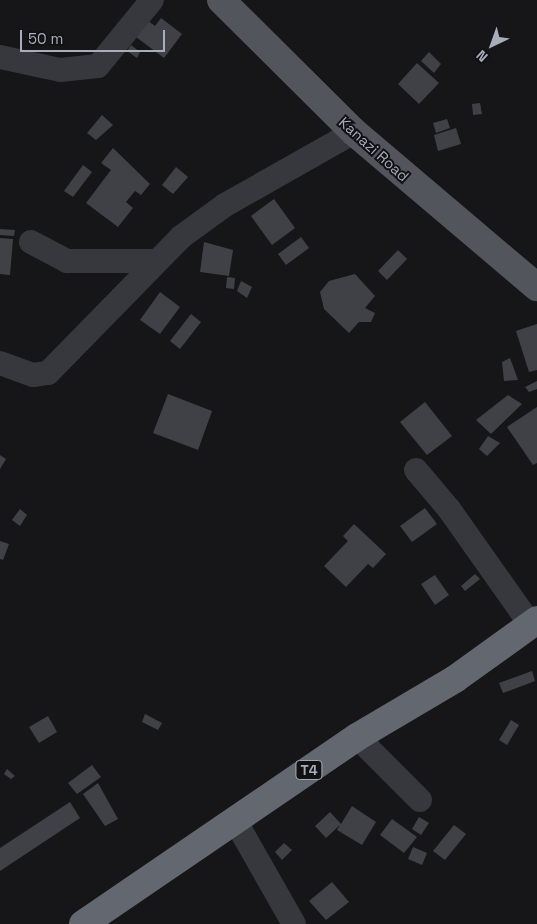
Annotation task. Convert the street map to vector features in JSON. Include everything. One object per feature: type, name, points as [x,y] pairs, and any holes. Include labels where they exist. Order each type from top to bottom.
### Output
[{"type":"highway","name":"T4","points":[[82,924],[236,822],[356,737],[455,679],[534,622]]},
{"type":"main road","name":"Kanazi Road","points":[[220,0],[354,132],[537,287]]},
{"type":"street","points":[[0,57],[60,70],[98,66],[123,42],[152,0]]},
{"type":"street","points":[[0,363],[33,374],[48,373],[155,260],[225,204],[354,132]]},
{"type":"street","points":[[31,242],[66,262],[155,260]]},
{"type":"street","points":[[416,470],[449,509],[534,622]]},
{"type":"street","points":[[356,737],[420,800]]},
{"type":"street","points":[[236,822],[294,924]]},
{"type":"building","points":[[161,18],[182,34],[164,58],[136,37],[148,21],[155,26]]},
{"type":"building","points":[[131,45],[140,52],[137,58],[127,51]]},
{"type":"building","points":[[429,52],[441,64],[434,73],[421,61]]},
{"type":"building","points":[[417,63],[439,83],[419,104],[398,84]]},
{"type":"building","points":[[480,103],[482,114],[473,115],[472,104]]},
{"type":"building","points":[[102,115],[113,125],[96,140],[87,133]]},
{"type":"building","points":[[447,119],[450,128],[436,133],[433,123]]},
{"type":"building","points":[[456,128],[461,144],[438,151],[434,135]]},
{"type":"building","points":[[113,148],[150,184],[141,195],[135,191],[126,202],[133,208],[118,227],[86,203],[111,170],[101,163]]},
{"type":"building","points":[[83,165],[92,172],[73,197],[64,191]]},
{"type":"building","points":[[176,167],[188,177],[173,194],[162,185]]},
{"type":"building","points":[[274,199],[295,228],[272,245],[251,216]]},
{"type":"building","points":[[0,229],[15,230],[14,236],[0,235]]},
{"type":"building","points":[[301,237],[309,248],[286,265],[278,254]]},
{"type":"building","points":[[0,238],[13,239],[10,275],[0,274]]},
{"type":"building","points":[[204,242],[233,250],[229,276],[200,272]]},
{"type":"building","points":[[398,250],[407,259],[387,280],[378,271]]},
{"type":"building","points":[[355,274],[375,296],[365,308],[375,313],[371,322],[359,322],[349,333],[324,309],[320,292],[329,281]]},
{"type":"building","points":[[227,277],[235,278],[234,289],[226,288]]},
{"type":"building","points":[[241,281],[252,287],[247,298],[237,291]]},
{"type":"building","points":[[160,292],[180,307],[160,334],[140,320]]},
{"type":"building","points":[[191,314],[201,322],[180,349],[170,341]]},
{"type":"building","points":[[537,324],[537,370],[529,372],[516,331]]},
{"type":"building","points":[[510,358],[518,380],[504,381],[502,362]]},
{"type":"building","points":[[537,381],[537,389],[529,392],[525,387]]},
{"type":"building","points":[[168,394],[212,411],[198,450],[153,433]]},
{"type":"building","points":[[508,395],[522,404],[491,434],[476,420]]},
{"type":"building","points":[[425,402],[452,436],[427,455],[400,422]]},
{"type":"building","points":[[537,407],[537,463],[533,465],[507,427]]},
{"type":"building","points":[[488,436],[500,443],[487,456],[479,449]]},
{"type":"building","points":[[0,455],[6,459],[0,469]]},
{"type":"building","points":[[425,508],[437,524],[412,542],[400,526]]},
{"type":"building","points":[[20,509],[27,515],[20,526],[12,520]]},
{"type":"building","points":[[354,524],[386,554],[373,568],[368,564],[346,587],[324,566],[348,541],[343,536]]},
{"type":"building","points":[[0,541],[9,544],[3,560],[0,559]]},
{"type":"building","points":[[475,574],[480,579],[465,591],[461,586]]},
{"type":"building","points":[[435,575],[449,595],[435,605],[421,584]]},
{"type":"building","points":[[532,671],[535,681],[503,693],[499,683]]},
{"type":"building","points":[[145,714],[162,723],[158,730],[142,722]]},
{"type":"building","points":[[48,716],[57,732],[39,743],[29,727]]},
{"type":"building","points":[[511,720],[519,725],[507,745],[499,740]]},
{"type":"building","points":[[92,765],[101,777],[77,794],[68,783]]},
{"type":"building","points":[[7,769],[15,776],[11,779],[4,774]]},
{"type":"building","points":[[98,783],[118,819],[105,826],[83,794]]},
{"type":"building","points":[[70,802],[80,818],[0,871],[0,848]]},
{"type":"building","points":[[352,806],[376,822],[362,845],[337,830],[340,825],[326,838],[315,826],[330,812],[341,824]]},
{"type":"building","points":[[419,817],[429,823],[421,835],[412,829]]},
{"type":"building","points":[[392,819],[417,837],[404,853],[380,835]]},
{"type":"building","points":[[454,825],[466,834],[445,860],[433,851]]},
{"type":"building","points":[[284,843],[292,850],[282,860],[275,852]]},
{"type":"building","points":[[413,847],[427,853],[422,865],[408,859]]},
{"type":"building","points":[[332,882],[349,902],[326,920],[309,901]]}]
